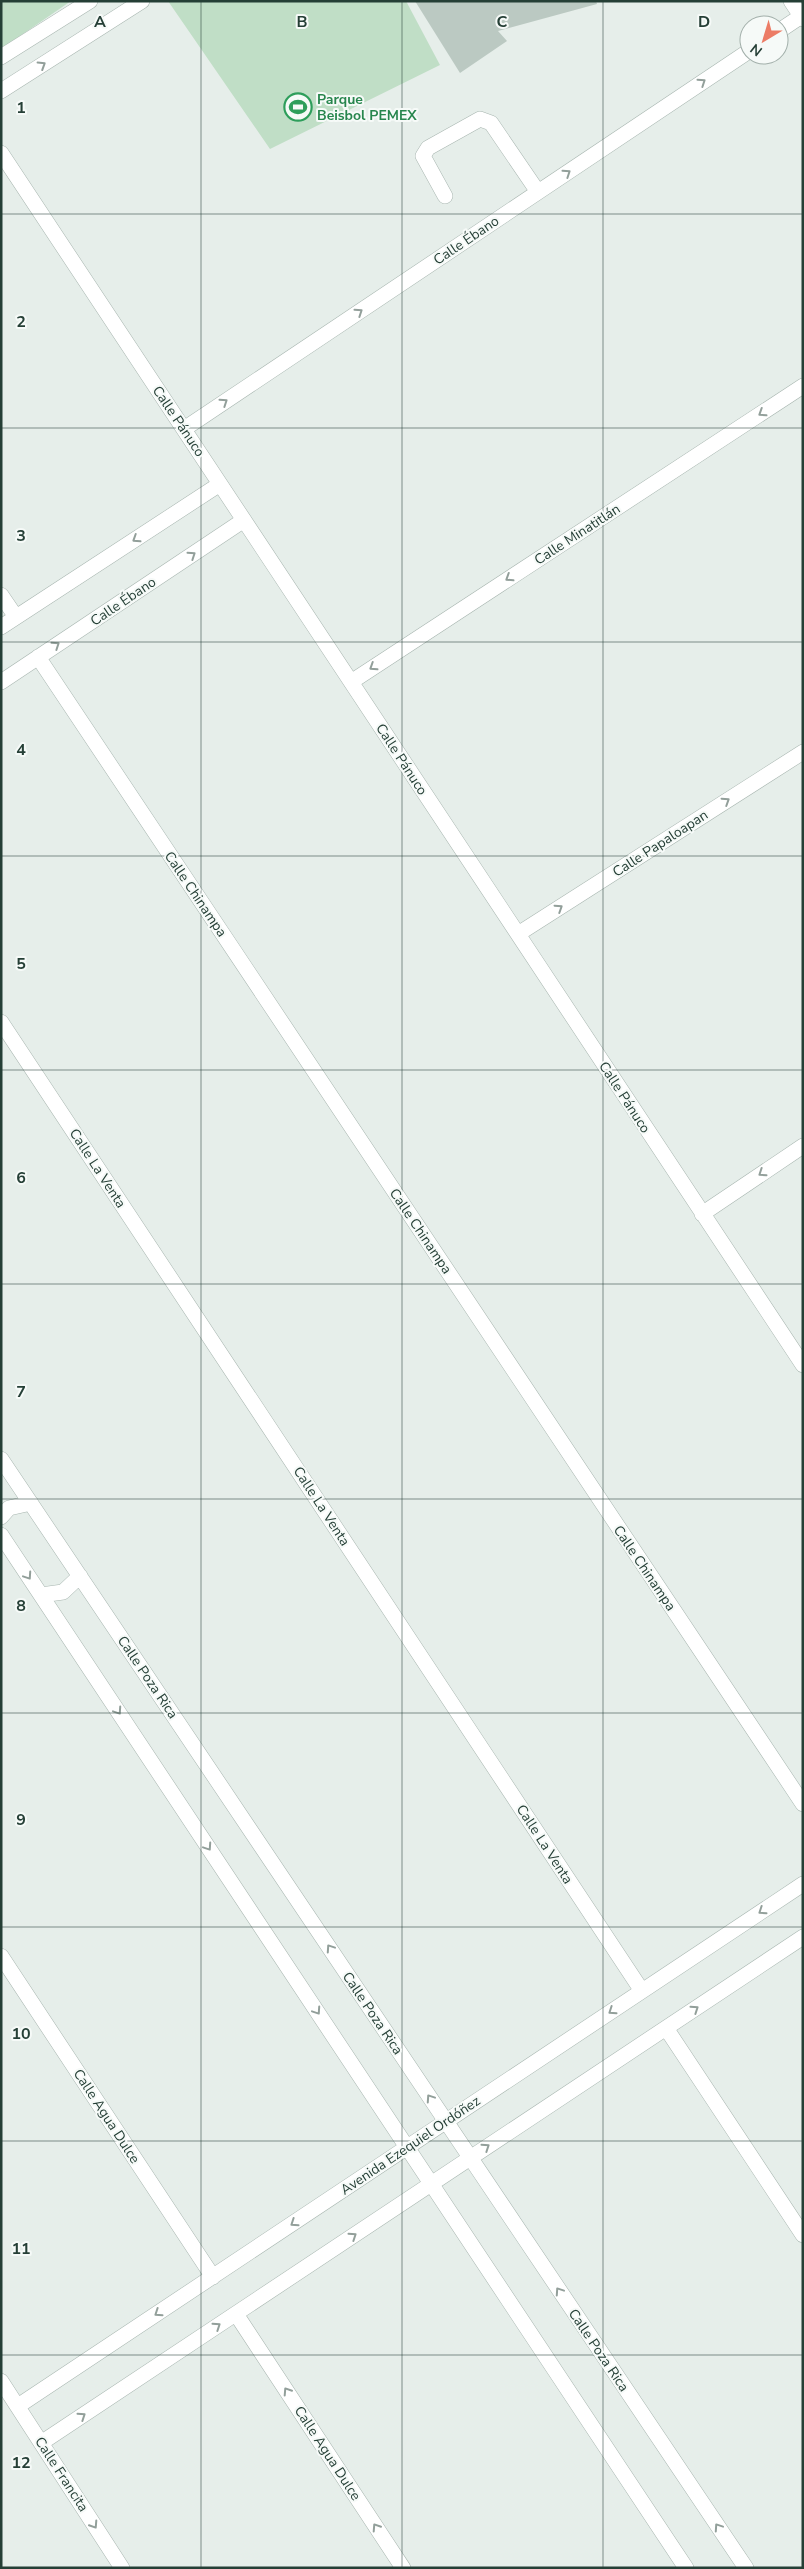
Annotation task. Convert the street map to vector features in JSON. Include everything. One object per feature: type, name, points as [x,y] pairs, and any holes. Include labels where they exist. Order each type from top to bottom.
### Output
[{"type":"street","points":[[1,57],[90,1]]},
{"type":"street","points":[[1,91],[142,1]]},
{"type":"street","points":[[789,25],[802,17],[791,1]]},
{"type":"street","name":"Calle Ébano","points":[[184,429],[739,58]]},
{"type":"street","points":[[445,196],[423,156],[428,148],[480,119],[485,119],[491,123],[538,192]]},
{"type":"street","name":"Calle Pánuco","points":[[1,153],[803,1365]]},
{"type":"street","name":"Calle Minatitlán","points":[[351,682],[803,386]]},
{"type":"street","points":[[1,627],[220,484]]},
{"type":"street","name":"Calle Ébano","points":[[1,682],[244,520]]},
{"type":"street","points":[[1,595],[16,617]]},
{"type":"street","name":"Calle Chinampa","points":[[38,657],[803,1804]]},
{"type":"street","name":"Calle Papaloapan","points":[[518,934],[803,752]]},
{"type":"street","name":"Calle La Venta","points":[[1,1022],[642,1991]]},
{"type":"street","points":[[702,1214],[803,1146]]},
{"type":"street","name":"Calle Poza Rica","points":[[1,1459],[746,2568]]},
{"type":"street","points":[[1,1517],[9,1508],[31,1503]]},
{"type":"street","points":[[1,1535],[686,2568]]},
{"type":"street","points":[[41,1595],[63,1592],[80,1576]]},
{"type":"street","name":"Avenida Ezequiel Ordóñez","points":[[18,2406],[803,1884]]},
{"type":"street","points":[[41,2443],[803,1937]]},
{"type":"street","name":"Calle Agua Dulce","points":[[1,1956],[213,2277]]},
{"type":"street","points":[[666,2028],[803,2235]]},
{"type":"street","name":"Calle Agua Dulce","points":[[236,2314],[403,2568]]},
{"type":"street","name":"Calle Francita","points":[[1,2381],[122,2568]]},
{"type":"green space","points":[[1,1],[71,1],[1,49]]},
{"type":"green space","name":"Parque Beisbol PEMEX","points":[[168,1],[406,1],[440,65],[270,149]]},
{"type":"building","points":[[415,1],[596,1],[597,4],[498,31],[507,41],[460,73]]},
{"type":"place","name":"Parque Beisbol PEMEX","points":[[298,107]]}]
